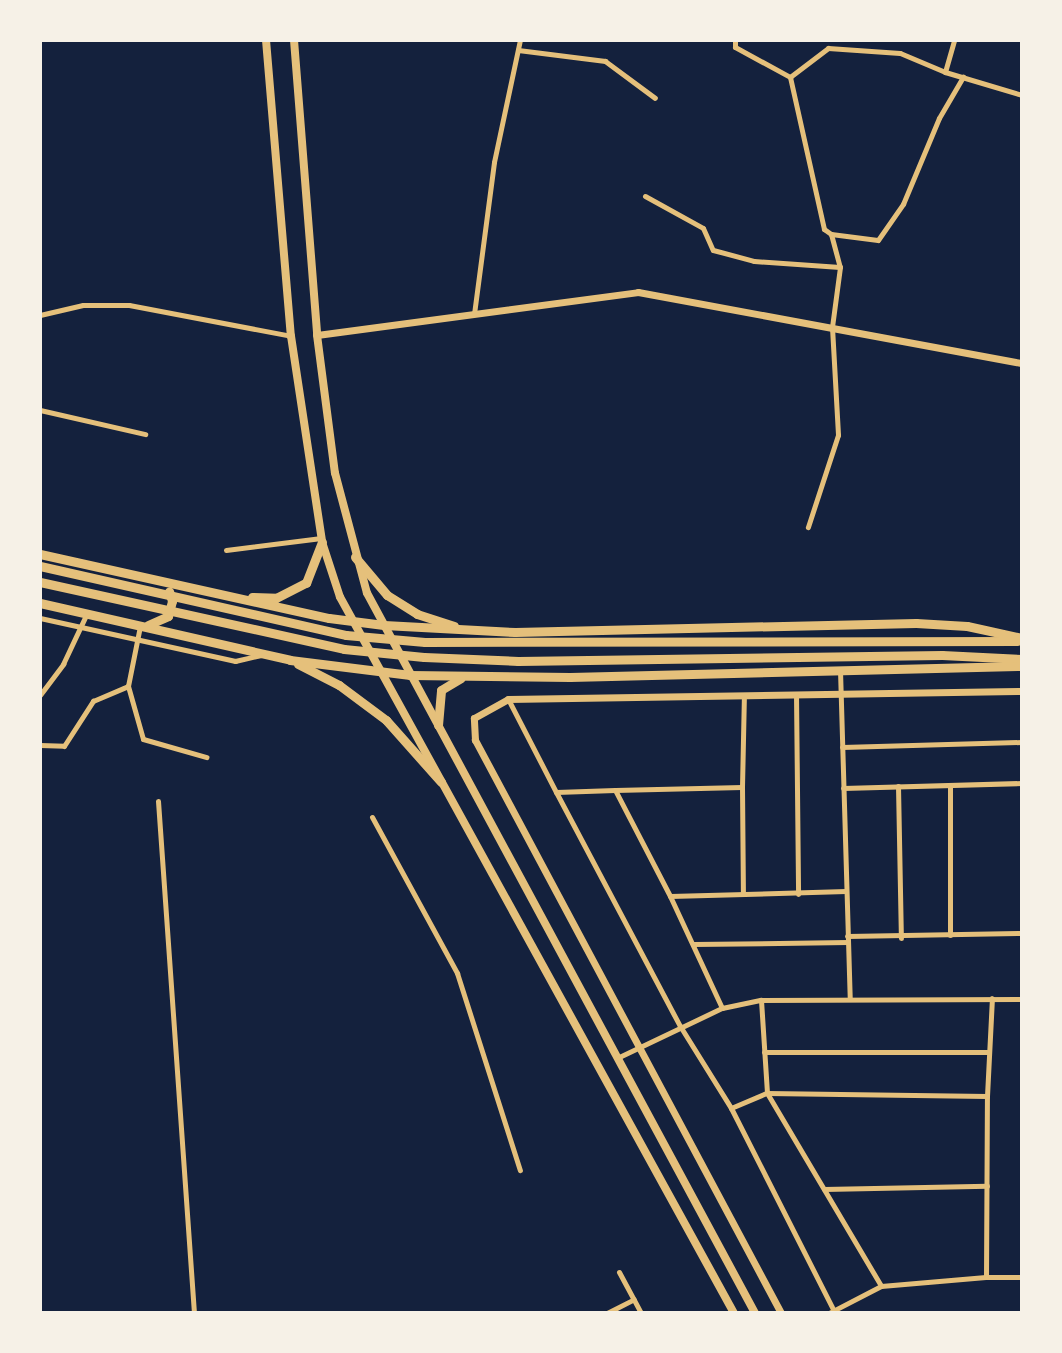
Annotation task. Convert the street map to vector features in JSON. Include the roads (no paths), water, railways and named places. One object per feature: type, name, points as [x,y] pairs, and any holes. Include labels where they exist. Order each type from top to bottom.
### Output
[{"type":"main road","points":[[266,40],[291,336],[322,540],[353,621],[380,673],[734,1313]]},
{"type":"main road","points":[[294,40],[317,335],[335,473],[355,556],[384,625],[410,675],[755,1313]]},
{"type":"main road","points":[[230,597],[276,598],[294,593],[314,571],[322,540]]},
{"type":"main road","points":[[40,554],[230,597],[384,625],[467,630],[916,623],[967,626],[1022,640]]},
{"type":"main road","points":[[355,556],[394,599],[417,614],[467,630]]},
{"type":"main road","points":[[40,566],[346,635],[425,642],[517,645],[943,638],[1022,640]]},
{"type":"main road","points":[[142,624],[163,621],[171,608],[169,592],[155,580]]},
{"type":"main road","points":[[40,582],[344,649],[424,657],[532,661],[942,655],[1022,659]]},
{"type":"main road","points":[[40,603],[142,624],[290,660],[410,675],[673,674],[1022,666]]},
{"type":"main road","points":[[673,628],[673,674]]},
{"type":"main road","points":[[290,660],[339,685],[386,720],[441,782]]},
{"type":"main road","points":[[438,725],[441,690],[451,681],[469,676]]},
{"type":"street","points":[[474,314],[494,162],[520,40]]},
{"type":"street","points":[[735,40],[734,47],[790,77],[824,229],[831,234],[878,240],[903,204],[939,118],[963,77]]},
{"type":"street","points":[[946,72],[954,40]]},
{"type":"street","points":[[790,77],[828,48],[900,53],[946,72],[1022,95]]},
{"type":"street","points":[[518,50],[605,61],[655,98]]},
{"type":"street","points":[[645,196],[703,228],[713,250],[754,261],[839,267]]},
{"type":"street","points":[[808,527],[838,435],[832,327],[839,267],[831,234]]},
{"type":"street","points":[[317,335],[638,292],[1022,363]]},
{"type":"street","points":[[40,315],[83,305],[129,305],[291,336]]},
{"type":"street","points":[[40,410],[145,434]]},
{"type":"street","points":[[226,550],[322,540]]},
{"type":"street","points":[[42,691],[87,613]]},
{"type":"street","points":[[40,618],[135,642],[235,661],[251,661],[264,654]]},
{"type":"street","points":[[142,624],[135,642],[128,686],[143,739],[206,757]]},
{"type":"street","points":[[840,670],[850,999]]},
{"type":"street","points":[[40,745],[64,746],[93,701],[128,686]]},
{"type":"street","points":[[781,1313],[473,734],[474,718],[480,712],[508,699],[1022,691]]},
{"type":"street","points":[[796,694],[797,894]]},
{"type":"street","points":[[743,894],[744,695]]},
{"type":"street","points":[[508,699],[680,1026],[731,1108],[833,1312],[881,1286],[986,1277],[1022,1277]]},
{"type":"street","points":[[842,747],[1022,742]]},
{"type":"street","points":[[844,788],[1022,783]]},
{"type":"street","points":[[950,785],[950,935]]},
{"type":"street","points":[[898,786],[901,938]]},
{"type":"street","points":[[556,792],[742,787]]},
{"type":"street","points":[[615,790],[694,944],[722,1007]]},
{"type":"street","points":[[159,801],[194,1313]]},
{"type":"street","points":[[372,817],[457,973],[520,1170]]},
{"type":"street","points":[[670,896],[846,891]]},
{"type":"street","points":[[694,944],[1022,933]]},
{"type":"street","points":[[986,1277],[987,1096],[992,998]]},
{"type":"street","points":[[617,1058],[722,1007],[761,1000],[1022,999]]},
{"type":"street","points":[[761,1000],[767,1093],[881,1286]]},
{"type":"street","points":[[764,1052],[988,1052]]},
{"type":"street","points":[[731,1108],[767,1093],[987,1096]]},
{"type":"street","points":[[824,1189],[986,1186]]},
{"type":"street","points":[[620,1272],[640,1313]]},
{"type":"street","points":[[607,1313],[634,1299]]}]
